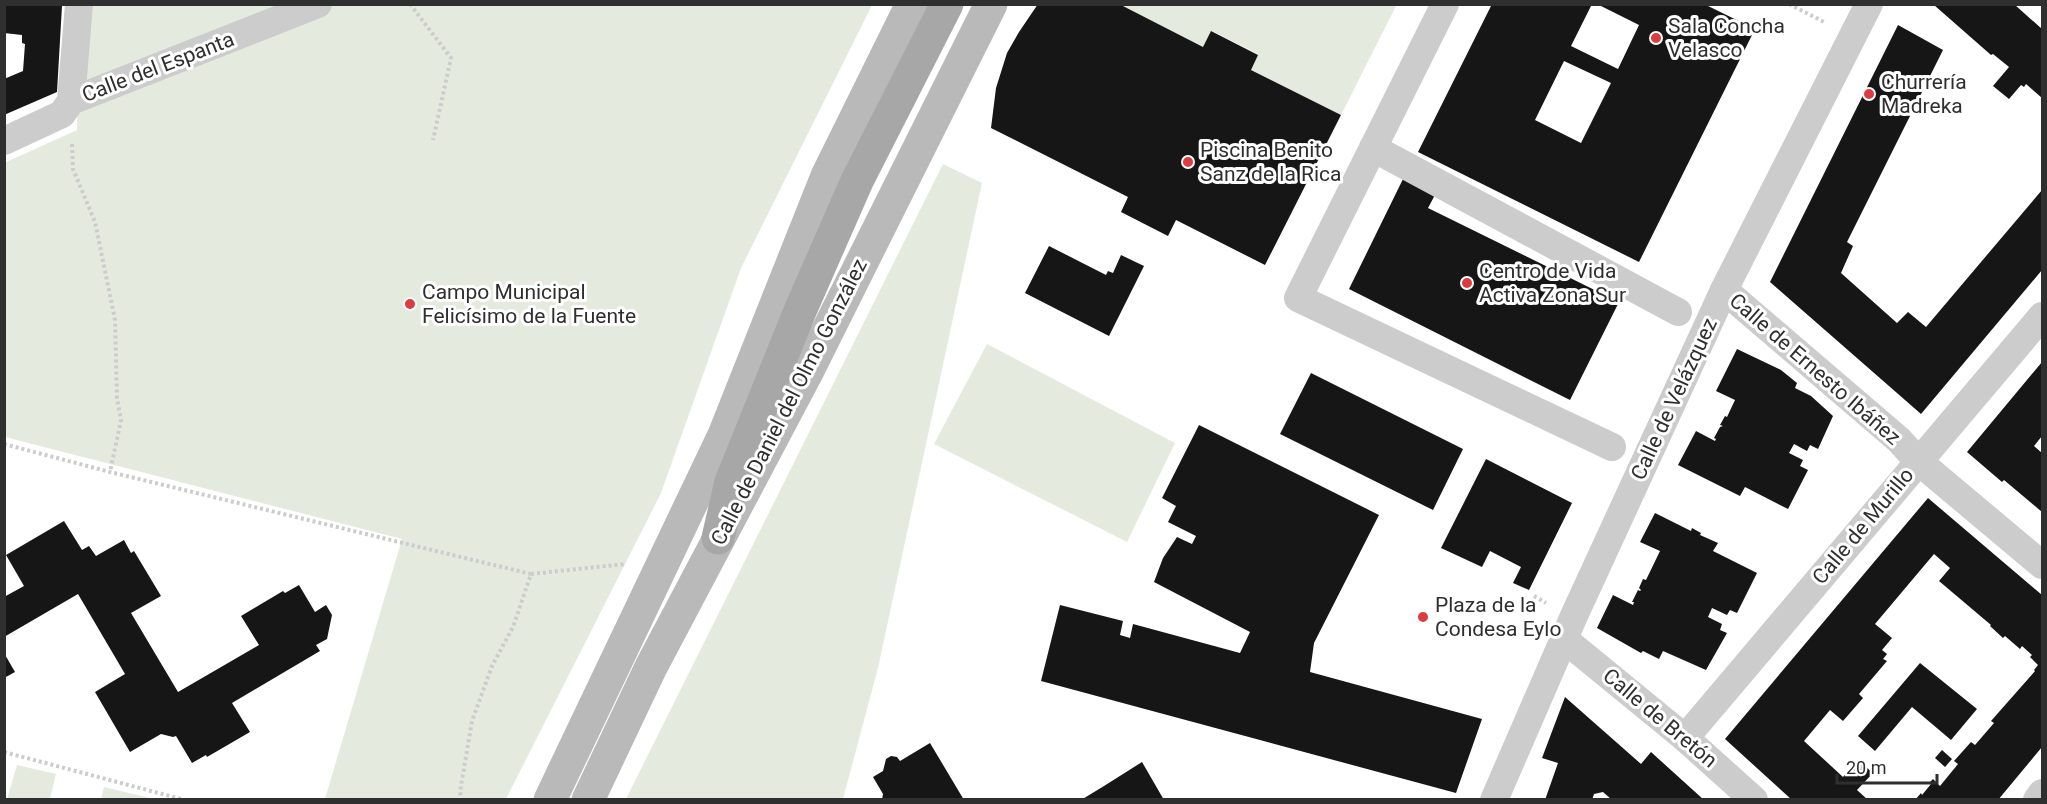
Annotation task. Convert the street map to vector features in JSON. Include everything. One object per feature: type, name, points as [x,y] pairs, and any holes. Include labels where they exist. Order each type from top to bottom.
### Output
[{"type":"main road","name":"Calle de Daniel del Olmo González","points":[[550,800],[724,435],[827,176],[912,4]]},
{"type":"main road","points":[[718,538],[731,482],[800,311],[857,181],[946,4]]},
{"type":"main road","name":"Calle de Daniel del Olmo González","points":[[588,800],[651,667],[806,374],[991,4]]},
{"type":"street","points":[[71,101],[79,4]]},
{"type":"street","name":"Calle del Espanta","points":[[4,141],[62,114],[71,101],[318,4]]},
{"type":"street","name":"Calle de Velázquez","points":[[1445,4],[1298,298],[1612,447]]},
{"type":"street","name":"Calle de Velázquez","points":[[1494,800],[1564,639],[1724,290],[1869,4]]},
{"type":"street","name":"Calle de Velázquez","points":[[1373,148],[1678,312]]},
{"type":"street","name":"Calle de Ernesto Ibáñez","points":[[1724,290],[1899,440],[1918,461],[2043,565]]},
{"type":"street","name":"Calle de Murillo","points":[[1685,738],[2043,316]]},
{"type":"street","name":"Calle de Bretón","points":[[1564,639],[1685,738],[1754,800]]},
{"type":"street","points":[[2037,800],[2043,793]]},
{"type":"path","points":[[410,4],[451,58],[433,140]]},
{"type":"path","points":[[1790,4],[1831,26]]},
{"type":"path","points":[[71,101],[72,169],[95,222],[115,320],[117,398],[121,420],[110,472]]},
{"type":"path","points":[[4,444],[531,574],[625,565],[633,558]]},
{"type":"path","points":[[462,800],[460,792],[472,721],[492,666],[513,627],[531,574]]},
{"type":"path","points":[[4,752],[185,800]]},
{"type":"shaded area","points":[[1393,4],[1396,6],[1341,115],[1251,70],[1258,54],[1212,31],[1203,47],[1119,5]]},
{"type":"shaded area","points":[[80,5],[872,5],[741,268],[661,493],[506,799],[325,799],[402,539],[5,437],[4,163],[77,130]]},
{"type":"shaded area","points":[[943,164],[982,183],[878,668],[843,799],[626,799]]},
{"type":"shaded area","points":[[987,344],[1175,443],[1127,542],[934,444]]},
{"type":"shaded area","points":[[17,765],[56,774],[50,799],[7,799]]},
{"type":"shaded area","points":[[104,787],[154,799],[101,799]]},
{"type":"building","points":[[4,4],[62,6],[57,92],[4,115],[4,79],[23,71],[25,44],[22,43],[22,35],[4,33]]},
{"type":"building","name":"Piscina Benito Sanz de la Rica","points":[[1038,4],[1119,4],[1203,47],[1211,31],[1258,55],[1251,70],[1341,115],[1265,265],[1176,220],[1168,236],[1121,212],[1128,197],[991,128],[996,88],[1007,53]]},
{"type":"building","points":[[1492,4],[1592,4],[1571,46],[1618,69],[1639,25],[1597,4],[1704,4],[1755,29],[1639,262],[1418,152]],"holes":[[[1564,61],[1611,83],[1581,143],[1535,120]]]},
{"type":"building","points":[[1934,5],[2015,5],[2042,29],[2042,98],[2026,84],[2024,87],[2021,85],[2009,99],[1993,86],[2009,67],[1993,54],[1991,55]]},
{"type":"building","points":[[1898,25],[1943,50],[1847,242],[1853,246],[1841,273],[1897,323],[1908,312],[1926,327],[2042,190],[2042,270],[1921,414],[1770,282]]},
{"type":"building","name":"Centro de Vida Activa Zona Sur","points":[[1404,177],[1436,193],[1428,208],[1619,302],[1570,400],[1349,289]]},
{"type":"building","points":[[1049,246],[1106,275],[1108,271],[1113,273],[1121,255],[1144,266],[1109,336],[1025,293]]},
{"type":"building","points":[[1737,349],[1781,370],[1797,383],[1795,388],[1811,396],[1833,416],[1818,449],[1810,445],[1807,451],[1794,444],[1789,453],[1803,460],[1800,466],[1808,470],[1788,509],[1745,487],[1740,496],[1678,465],[1696,431],[1715,441],[1714,438],[1723,426],[1720,425],[1725,416],[1727,417],[1735,400],[1716,391]]},
{"type":"building","points":[[2042,362],[2042,436],[2034,446],[2042,453],[2042,512],[1967,452]]},
{"type":"building","points":[[1311,373],[1463,449],[1433,510],[1280,434]]},
{"type":"building","points":[[1199,425],[1379,515],[1314,643],[1310,672],[1482,719],[1456,793],[1041,681],[1060,605],[1123,621],[1120,635],[1130,638],[1133,624],[1240,653],[1250,632],[1154,582],[1163,558],[1177,537],[1192,544],[1196,536],[1168,522],[1176,506],[1162,498]]},
{"type":"building","points":[[1486,459],[1572,503],[1529,590],[1513,583],[1521,567],[1490,551],[1482,567],[1441,548]]},
{"type":"building","points":[[1928,498],[2042,595],[2042,747],[1998,800],[1915,800],[1921,793],[1922,795],[1933,779],[1940,786],[1958,764],[1954,761],[1971,742],[1975,745],[1994,723],[1991,721],[2038,665],[2030,657],[2032,655],[2022,646],[2020,649],[2005,636],[2003,638],[1939,581],[1950,568],[1934,554],[1875,624],[1892,638],[1882,650],[1887,654],[1883,659],[1887,661],[1859,694],[1863,698],[1843,721],[1830,710],[1804,741],[1843,777],[1858,760],[1873,773],[1857,790],[1868,800],[1792,800],[1725,739]]},
{"type":"building","points":[[1655,513],[1691,531],[1692,528],[1701,533],[1700,535],[1718,543],[1713,551],[1757,573],[1737,613],[1730,610],[1727,615],[1712,608],[1708,617],[1722,624],[1720,630],[1727,633],[1706,670],[1663,651],[1659,659],[1643,651],[1641,653],[1597,628],[1613,595],[1633,605],[1634,602],[1632,602],[1638,590],[1641,590],[1639,588],[1643,579],[1646,580],[1660,551],[1640,542]]},
{"type":"building","points":[[64,521],[82,550],[89,546],[96,556],[124,540],[131,553],[134,551],[161,596],[131,613],[178,692],[259,645],[241,616],[283,591],[285,593],[299,585],[315,612],[326,605],[332,615],[327,639],[316,645],[320,651],[232,703],[250,732],[207,757],[206,755],[192,763],[176,736],[161,734],[130,752],[95,692],[125,674],[78,594],[4,637],[4,597],[24,586],[6,555]]},
{"type":"building","points":[[4,653],[15,672],[4,678]]},
{"type":"building","points":[[1920,663],[1977,709],[1951,740],[1912,707],[1875,751],[1858,736]]},
{"type":"building","points":[[1565,697],[1641,764],[1651,752],[1704,800],[1612,800],[1603,792],[1594,794],[1592,800],[1545,800],[1558,763],[1542,758]]},
{"type":"building","points":[[930,743],[964,800],[882,800],[883,794],[873,777],[883,771],[886,759],[891,756],[897,757],[900,761]]},
{"type":"building","points":[[1942,750],[1952,759],[1945,767],[1935,758]]},
{"type":"building","points":[[1142,762],[1164,800],[1081,800],[1104,786]]},
{"type":"place","name":"Sala Concha Velasco","points":[[1656,38]]},
{"type":"place","name":"Churrería Madreka","points":[[1869,94]]},
{"type":"place","name":"Piscina Benito Sanz de la Rica","points":[[1188,162]]},
{"type":"place","name":"Centro de Vida Activa Zona Sur","points":[[1467,283]]},
{"type":"place","name":"Campo Municipal Felicísimo de la Fuente","points":[[410,304]]},
{"type":"place","name":"Plaza de la Condesa Eylo","points":[[1423,617]]}]
